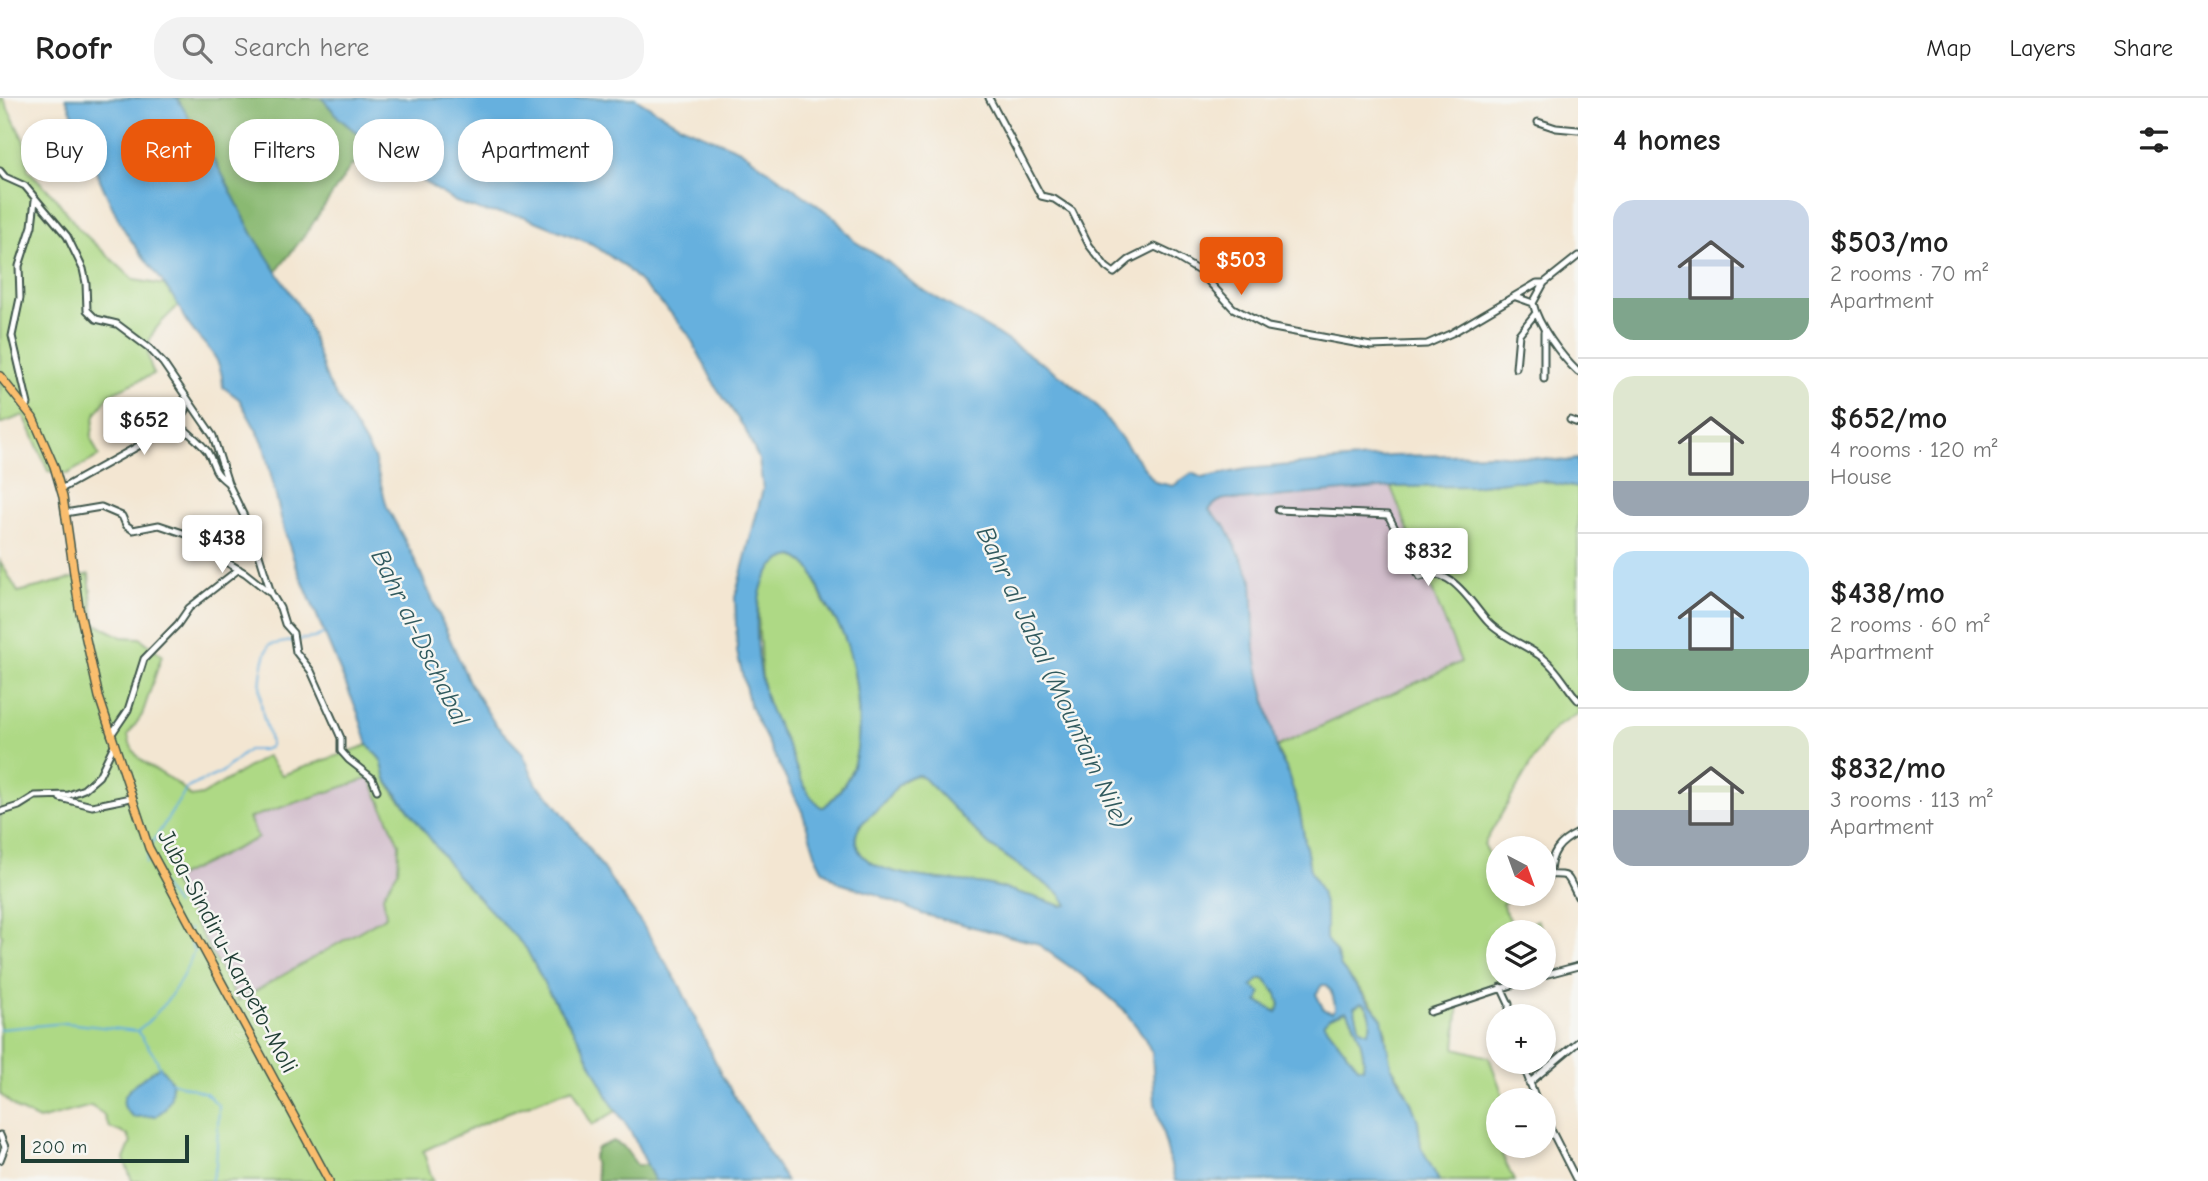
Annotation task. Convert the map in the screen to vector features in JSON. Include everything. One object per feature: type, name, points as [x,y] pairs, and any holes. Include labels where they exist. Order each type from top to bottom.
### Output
[{"type":"main road","name":"Juba-Sindiru-Karpeto-Moli","points":[[0,376],[33,418],[49,451],[61,489],[79,608],[99,697],[131,798],[158,867],[329,1181]]},
{"type":"street","points":[[989,98],[1041,196],[1054,199],[1072,211],[1089,245],[1106,267],[1114,273],[1129,260],[1155,247],[1199,271],[1233,308],[1268,327],[1371,345],[1427,344],[1452,333],[1536,283],[1544,283]]},
{"type":"street","points":[[1538,122],[1556,128],[1578,130]]},
{"type":"street","points":[[0,171],[5,177],[25,186],[63,231],[78,256],[86,283],[87,310],[96,319],[117,324],[149,348],[213,436],[228,483],[253,535],[271,593],[285,624],[293,633],[296,652],[311,671],[341,738],[341,751],[372,778],[377,790]]},
{"type":"street","points":[[28,404],[12,336],[20,298],[19,266],[32,226],[34,197]]},
{"type":"street","points":[[1545,379],[1544,332],[1533,303],[1544,283],[1578,256]]},
{"type":"street","points":[[1516,297],[1533,303]]},
{"type":"street","points":[[1516,368],[1519,334],[1535,314]]},
{"type":"street","points":[[1544,332],[1578,372]]},
{"type":"street","points":[[61,489],[178,424],[186,410],[186,397]]},
{"type":"street","points":[[123,411],[137,422],[145,441]]},
{"type":"street","points":[[1570,420],[1578,423]]},
{"type":"street","points":[[178,424],[205,449],[211,458],[214,471],[228,483]]},
{"type":"street","points":[[65,513],[101,507],[122,516],[126,525],[133,530],[159,525],[192,536],[246,520]]},
{"type":"street","points":[[1278,510],[1388,515],[1420,577],[1433,575],[1451,581],[1460,588],[1488,622],[1545,660],[1578,700]]},
{"type":"street","points":[[198,536],[211,553],[239,569],[271,593]]},
{"type":"street","points":[[111,735],[128,709],[144,659],[178,624],[189,608],[239,569]]},
{"type":"street","points":[[0,812],[19,806],[35,796],[57,797],[76,793],[96,780],[114,746]]},
{"type":"street","points":[[57,797],[92,806],[131,798]]},
{"type":"street","points":[[1556,850],[1563,840],[1578,833]]},
{"type":"street","points":[[1556,874],[1567,876],[1578,897]]},
{"type":"street","points":[[1556,971],[1578,965]]},
{"type":"street","points":[[1430,1012],[1495,990]]},
{"type":"street","points":[[1529,1083],[1578,1042]]},
{"type":"street","points":[[1526,1074],[1531,1088]]},
{"type":"street","points":[[0,1135],[5,1147],[0,1160]]},
{"type":"street","points":[[1556,1140],[1577,1181]]},
{"type":"shaded area","points":[[1391,487],[1461,662],[1276,747],[1255,651],[1252,580],[1233,540],[1209,510],[1215,503],[1228,498],[1240,500]]},
{"type":"shaded area","points":[[370,778],[399,844],[398,871],[383,895],[386,916],[238,1001],[171,880],[257,838],[248,818]]},
{"type":"green space","points":[[0,98],[3,98],[21,135],[21,182],[40,182],[79,229],[134,280],[164,285],[179,305],[156,328],[149,343],[149,362],[154,374],[111,393],[95,415],[91,438],[99,456],[67,474],[48,471],[24,415],[0,424]]},
{"type":"green space","points":[[177,98],[322,98],[353,130],[353,165],[276,272],[215,162],[215,119],[189,119]]},
{"type":"green space","points":[[1542,481],[1578,488],[1578,714],[1556,727],[1545,740],[1489,836],[1486,836],[1486,906],[1503,906],[1510,920],[1486,920],[1486,990],[1489,990],[1459,1001],[1455,1048],[1486,1056],[1486,1074],[1495,1074],[1500,1088],[1486,1088],[1486,1158],[1504,1158],[1514,1181],[1439,1181],[1421,1147],[1418,1121],[1402,1082],[1391,1066],[1386,1033],[1375,1007],[1341,967],[1336,953],[1326,940],[1326,913],[1321,892],[1310,870],[1299,808],[1276,747],[1461,662],[1391,487],[1472,486]]},
{"type":"green space","points":[[794,556],[810,569],[822,598],[844,636],[852,664],[857,699],[858,734],[854,763],[842,787],[824,807],[815,801],[801,780],[768,704],[762,678],[758,619],[760,591],[771,568],[780,560]]},
{"type":"green space","points":[[0,561],[18,592],[89,574],[94,623],[122,637],[140,638],[162,655],[142,715],[128,735],[131,746],[145,763],[174,781],[191,797],[202,795],[267,756],[282,775],[368,745],[381,760],[386,779],[396,795],[416,817],[457,875],[526,948],[547,989],[579,1039],[616,1111],[592,1125],[573,1088],[506,1113],[423,1151],[433,1181],[132,1181],[124,1159],[131,1142],[128,1135],[110,1128],[103,1114],[91,1106],[39,1120],[18,1110],[0,1094]],"holes":[[[370,778],[399,844],[398,871],[383,895],[386,916],[238,1001],[171,880],[258,838],[249,818]]]},
{"type":"green space","points":[[918,775],[988,844],[1060,894],[1067,905],[1062,906],[991,885],[896,872],[865,858],[857,846],[859,827],[902,782]]},
{"type":"green space","points":[[1265,979],[1277,994],[1280,1005],[1276,1012],[1258,1002],[1252,986],[1255,981]]},
{"type":"green space","points":[[1361,1003],[1370,1014],[1368,1032],[1360,1029],[1354,1007]]},
{"type":"green space","points":[[1346,1011],[1359,1038],[1363,1068],[1358,1067],[1324,1023],[1330,1017]]},
{"type":"green space","points":[[613,1141],[623,1146],[637,1165],[647,1165],[655,1181],[598,1181],[593,1158],[597,1148]]},
{"type":"water","name":"Bahr al-Dschabal","points":[[66,98],[177,98],[189,119],[121,119],[121,182],[215,182],[215,162],[252,233],[305,316],[328,382],[374,458],[387,507],[412,554],[470,684],[495,724],[522,752],[537,785],[550,797],[583,840],[642,924],[680,986],[722,1076],[786,1181],[655,1181],[631,1132],[610,1101],[579,1039],[547,989],[526,948],[457,875],[386,779],[381,760],[368,745],[358,713],[296,566],[284,530],[263,442],[239,399],[223,387],[222,375],[215,357],[191,328],[172,295],[122,226],[100,182],[107,182],[107,119],[75,119]]},
{"type":"water","name":"Bahr al Jabal (Mountain Nile)","points":[[322,98],[635,98],[680,125],[740,150],[834,217],[854,241],[888,262],[915,285],[1063,377],[1095,404],[1155,482],[1173,486],[1192,473],[1202,478],[1246,469],[1391,456],[1493,454],[1566,461],[1578,459],[1578,488],[1542,481],[1472,486],[1391,487],[1226,499],[1219,501],[1209,510],[1226,527],[1252,580],[1255,651],[1260,676],[1278,754],[1286,768],[1299,808],[1310,870],[1321,892],[1326,913],[1326,939],[1336,953],[1341,967],[1382,1019],[1391,1066],[1411,1102],[1418,1121],[1421,1147],[1439,1181],[1175,1181],[1155,1103],[1152,1053],[1143,1035],[1123,1009],[1096,985],[1036,943],[922,914],[876,894],[839,883],[822,869],[802,811],[750,706],[737,652],[735,597],[763,489],[759,460],[745,429],[716,387],[689,335],[625,267],[592,244],[523,216],[482,211],[456,202],[424,182],[444,182],[444,119],[353,119],[353,130]],"holes":[[[794,556],[810,569],[844,636],[858,699],[858,733],[854,763],[838,793],[824,807],[815,801],[801,780],[766,698],[759,662],[757,616],[760,594],[767,576],[778,562]],[[919,775],[925,779],[988,844],[1060,894],[1067,905],[1062,906],[990,885],[896,872],[865,858],[857,846],[859,827],[898,785],[912,776]],[[1260,979],[1265,979],[1277,994],[1280,1005],[1277,1012],[1258,1002],[1261,993],[1252,986]],[[1322,985],[1326,985],[1333,996],[1335,1009],[1332,1012],[1324,1010],[1316,994]],[[1361,1003],[1367,1007],[1371,1021],[1368,1032],[1360,1029],[1354,1007]],[[1346,1011],[1350,1016],[1359,1038],[1363,1068],[1358,1067],[1324,1023],[1330,1017]]]},
{"type":"water","points":[[160,1066],[172,1082],[171,1097],[165,1109],[156,1116],[134,1117],[126,1110],[125,1096],[137,1082]]},
{"type":"waterway","points":[[297,640],[323,634]]},
{"type":"waterway","points":[[151,845],[187,788],[222,772],[248,750],[270,747],[261,698],[264,662],[269,645],[292,641]]},
{"type":"waterway","points":[[146,863],[148,854]]},
{"type":"waterway","points":[[154,874],[176,905]]},
{"type":"waterway","points":[[0,1029],[66,1023],[137,1031],[164,1005],[184,974],[194,951],[188,935],[189,929]]},
{"type":"waterway","points":[[138,1032],[160,1068]]},
{"type":"waterway","points":[[172,1082],[206,1093],[219,1106],[216,1166],[211,1181]]}]
